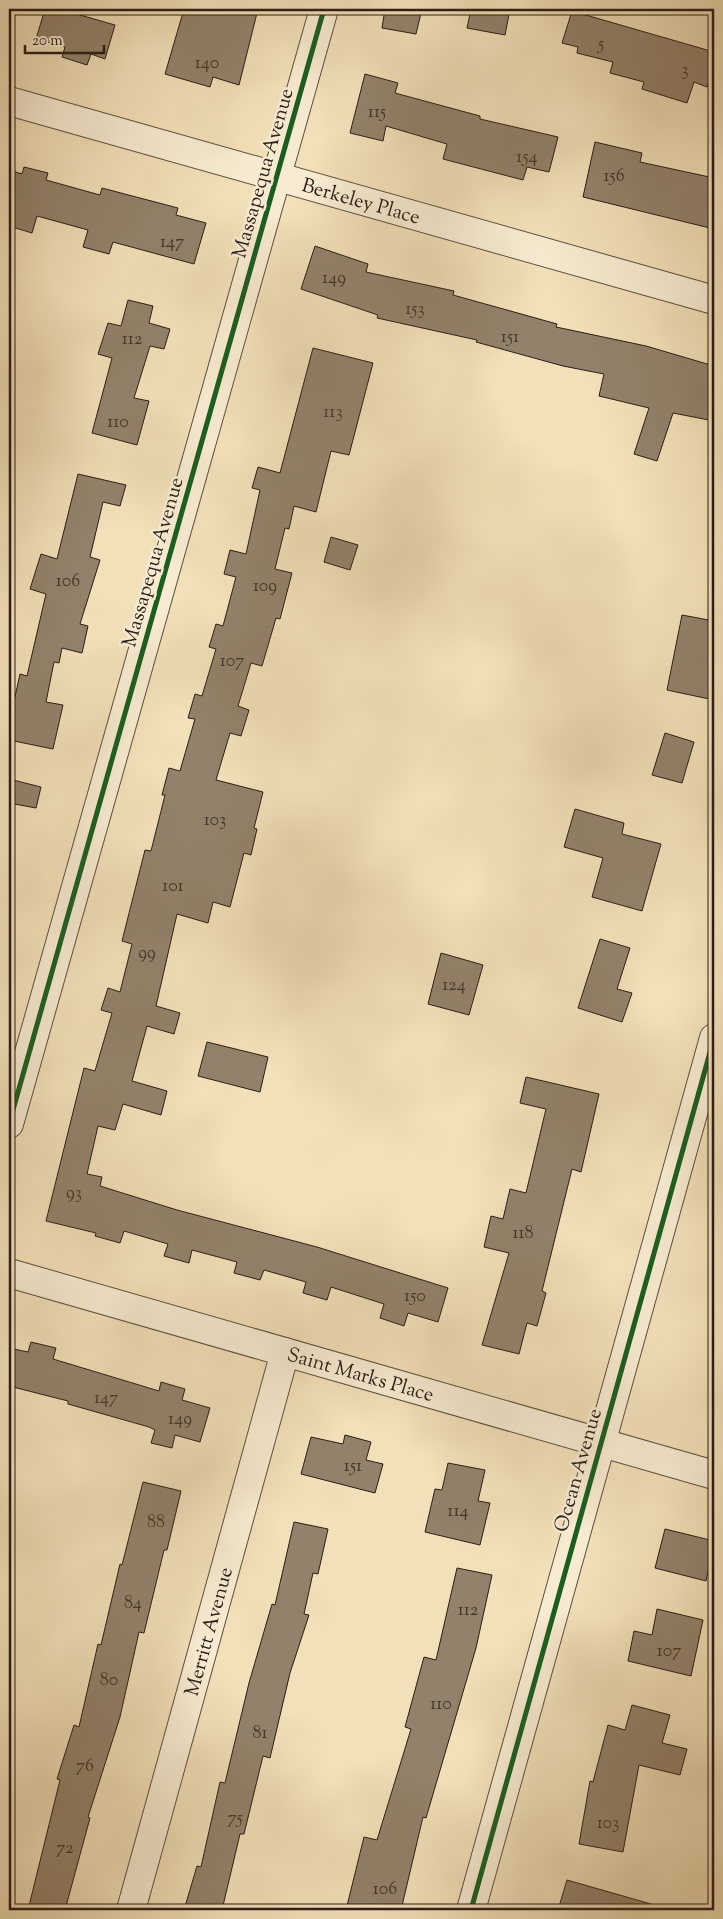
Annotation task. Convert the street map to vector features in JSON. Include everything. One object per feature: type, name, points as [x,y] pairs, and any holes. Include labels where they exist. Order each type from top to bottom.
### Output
[{"type":"street","name":"Massapequa Avenue","points":[[9,1124],[324,9]]},
{"type":"street","name":"Berkeley Place","points":[[9,101],[714,300]]},
{"type":"street","name":"Ocean Avenue","points":[[471,1910],[714,1038]]},
{"type":"street","name":"Saint Marks Place","points":[[9,1272],[714,1475]]},
{"type":"street","name":"Merritt Avenue","points":[[131,1910],[285,1352]]},
{"type":"building","points":[[45,9],[59,9],[115,25],[105,59],[91,54],[87,65],[62,57],[65,47],[36,39]]},
{"type":"building","points":[[184,9],[258,9],[239,85],[213,77],[210,87],[165,74]]},
{"type":"building","points":[[385,9],[422,9],[416,34],[382,28]]},
{"type":"building","points":[[471,9],[510,9],[505,35],[467,28]]},
{"type":"building","points":[[572,11],[714,52],[714,63],[707,87],[694,82],[687,103],[642,89],[644,82],[610,73],[613,62],[577,53],[578,47],[562,43]]},
{"type":"building","points":[[365,74],[398,83],[395,93],[480,116],[480,119],[558,137],[549,172],[527,167],[523,180],[443,159],[447,144],[386,126],[383,141],[350,133]]},
{"type":"building","points":[[595,142],[642,153],[640,162],[714,178],[714,229],[583,197]]},
{"type":"building","points":[[24,167],[48,173],[46,180],[100,195],[102,188],[178,208],[176,215],[206,223],[194,264],[113,242],[109,254],[83,247],[88,230],[37,216],[32,233],[9,226],[9,170],[22,174]]},
{"type":"building","points":[[315,246],[368,264],[366,272],[454,291],[453,295],[557,324],[556,327],[646,346],[714,366],[714,421],[673,413],[657,461],[634,454],[649,408],[599,396],[604,374],[563,366],[476,342],[477,340],[377,318],[378,315],[301,289]]},
{"type":"building","points":[[128,300],[153,306],[149,323],[170,329],[164,349],[150,346],[134,398],[149,401],[137,445],[92,433],[112,358],[98,354],[108,323],[121,326]]},
{"type":"building","points":[[313,348],[373,363],[349,455],[331,451],[316,512],[294,506],[289,529],[285,528],[275,569],[292,573],[280,619],[276,618],[262,666],[251,663],[238,706],[249,710],[241,736],[230,733],[216,780],[263,792],[254,828],[257,829],[251,855],[244,853],[230,907],[213,902],[208,923],[177,914],[156,1006],[180,1013],[174,1034],[147,1026],[132,1081],[167,1091],[161,1115],[123,1104],[115,1130],[98,1126],[87,1174],[102,1177],[100,1186],[177,1210],[317,1247],[448,1288],[438,1322],[408,1313],[404,1326],[380,1318],[384,1304],[331,1287],[327,1300],[303,1293],[306,1282],[264,1270],[260,1280],[234,1273],[237,1262],[192,1250],[189,1263],[164,1256],[168,1244],[124,1231],[120,1243],[95,1236],[96,1233],[46,1221],[84,1068],[95,1071],[112,1013],[101,1010],[108,988],[120,992],[132,944],[122,941],[145,850],[151,851],[165,795],[162,795],[169,768],[180,771],[195,719],[188,718],[195,694],[202,696],[216,649],[209,647],[216,624],[223,626],[236,577],[224,574],[230,550],[246,554],[260,490],[252,488],[258,467],[280,473]]},
{"type":"building","points":[[78,474],[126,485],[120,506],[103,502],[90,557],[100,560],[80,624],[88,626],[82,653],[62,648],[59,663],[54,662],[46,702],[63,705],[53,749],[9,740],[9,724],[20,674],[27,676],[46,594],[30,589],[41,554],[57,559]]},
{"type":"building","points":[[331,537],[358,545],[350,570],[324,562]]},
{"type":"building","points":[[682,615],[714,621],[714,700],[667,690]]},
{"type":"building","points":[[665,733],[694,742],[682,783],[652,775]]},
{"type":"building","points":[[9,779],[41,787],[36,808],[9,803]]},
{"type":"building","points":[[575,809],[624,823],[622,834],[661,844],[642,911],[592,897],[603,858],[564,847]]},
{"type":"building","points":[[600,939],[630,948],[617,989],[632,993],[622,1022],[578,1008]]},
{"type":"building","points":[[441,953],[483,965],[469,1015],[428,1004]]},
{"type":"building","points":[[207,1042],[268,1057],[260,1092],[198,1076]]},
{"type":"building","points":[[526,1077],[599,1094],[581,1172],[572,1169],[542,1291],[546,1293],[537,1326],[527,1323],[519,1354],[482,1345],[509,1253],[484,1247],[491,1216],[503,1219],[510,1189],[526,1193],[546,1109],[520,1103]]},
{"type":"building","points":[[31,1342],[56,1348],[53,1359],[159,1391],[161,1382],[185,1389],[182,1400],[210,1408],[200,1442],[175,1435],[172,1448],[151,1443],[155,1430],[149,1427],[68,1404],[68,1401],[9,1386],[9,1348],[28,1352]]},
{"type":"building","points":[[345,1435],[371,1442],[366,1460],[383,1464],[375,1493],[301,1474],[311,1437],[343,1444]]},
{"type":"building","points":[[448,1463],[485,1470],[478,1501],[490,1503],[480,1545],[425,1532],[435,1489],[442,1490]]},
{"type":"building","points":[[143,1482],[181,1491],[167,1550],[164,1550],[144,1633],[139,1632],[120,1717],[88,1817],[90,1818],[65,1910],[28,1910],[60,1780],[57,1779],[74,1725],[79,1727],[98,1644],[101,1645],[120,1564],[122,1565]]},
{"type":"building","points":[[294,1522],[328,1529],[318,1574],[313,1573],[304,1614],[309,1615],[290,1673],[270,1758],[263,1756],[244,1834],[240,1834],[222,1910],[184,1910],[197,1866],[201,1867],[220,1782],[225,1783],[249,1683],[272,1604],[275,1605]]},
{"type":"building","points":[[665,1529],[714,1541],[706,1581],[655,1568]]},
{"type":"building","points":[[457,1568],[492,1575],[476,1648],[426,1818],[423,1817],[401,1910],[346,1910],[364,1837],[377,1840],[411,1729],[405,1727],[424,1657],[436,1660]]},
{"type":"building","points":[[657,1609],[703,1620],[691,1676],[628,1661],[634,1631],[652,1635]]},
{"type":"building","points":[[632,1705],[670,1715],[662,1743],[687,1749],[680,1775],[639,1765],[623,1852],[579,1844],[590,1781],[593,1782],[608,1725],[625,1730]]},
{"type":"building","points":[[567,1880],[651,1904],[650,1910],[558,1910]]},
{"type":"cycle path","points":[[9,1124],[324,9]]},
{"type":"cycle path","points":[[471,1910],[714,1038]]}]
